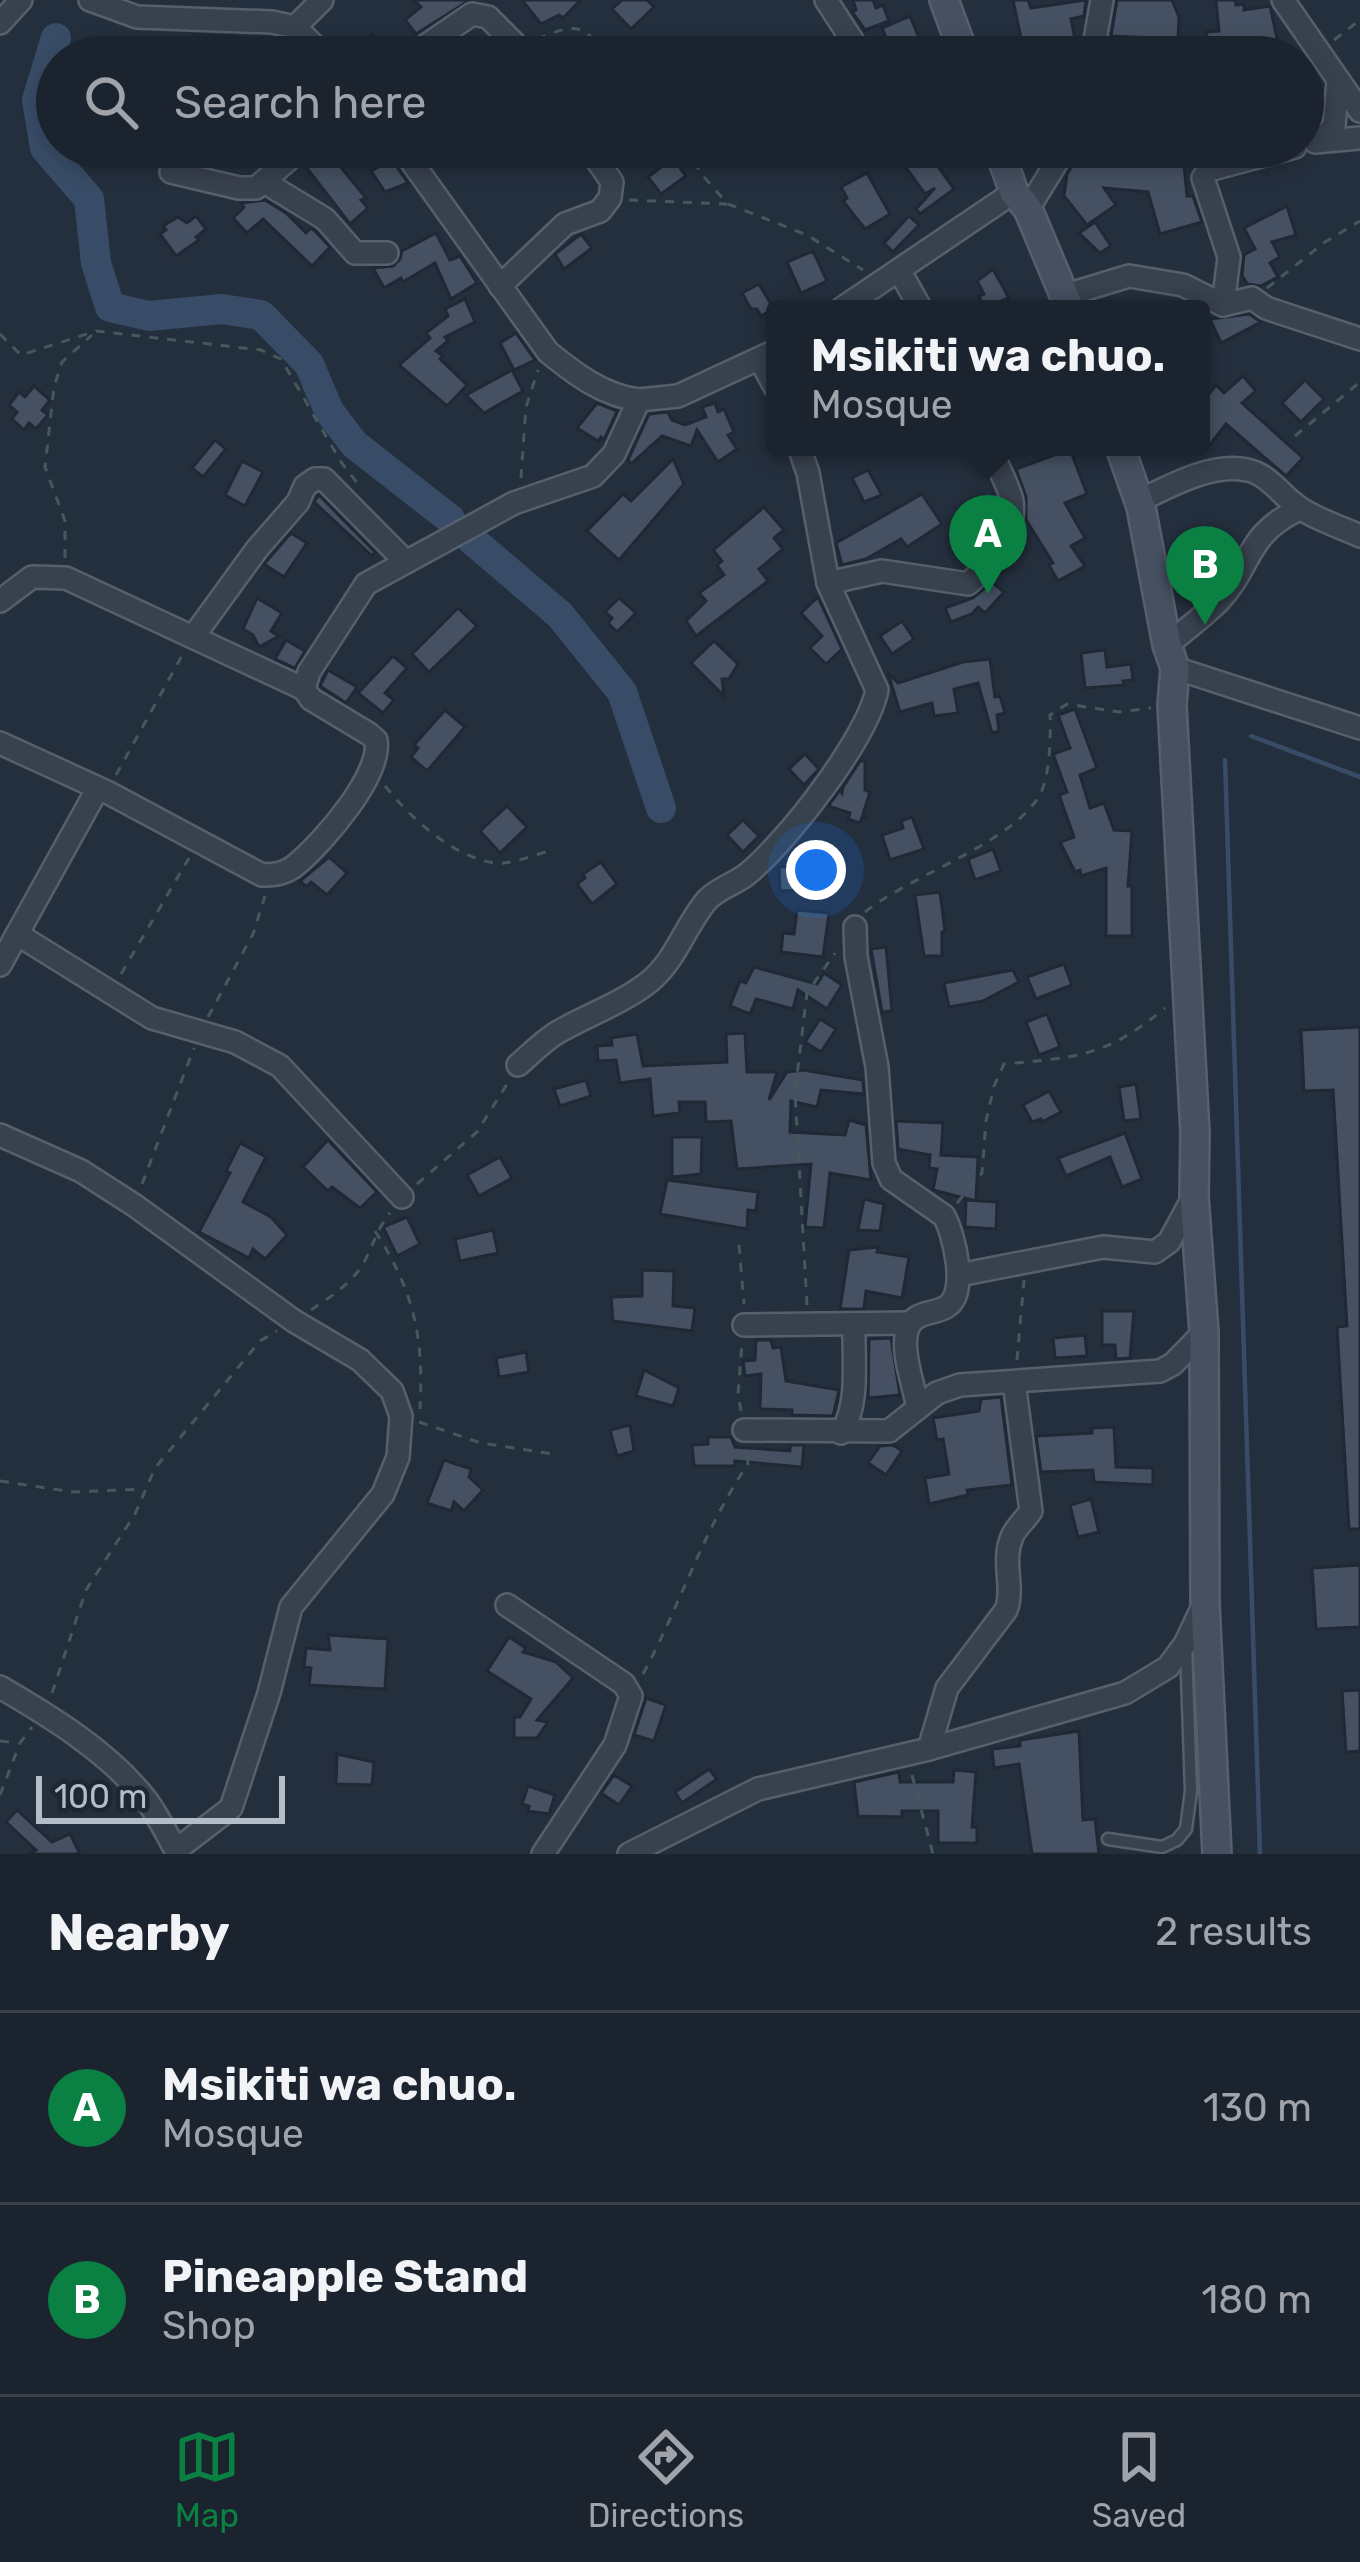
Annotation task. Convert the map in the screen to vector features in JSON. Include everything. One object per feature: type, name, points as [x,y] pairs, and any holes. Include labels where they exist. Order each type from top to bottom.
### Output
[{"type":"main road","points":[[944,0],[957,36]]},
{"type":"main road","points":[[1007,168],[1066,300]]},
{"type":"main road","points":[[1123,456],[1139,501],[1171,657],[1204,1332],[1205,1603],[1217,1854]]},
{"type":"street","points":[[0,23],[21,0]]},
{"type":"street","points":[[89,0],[137,17],[272,22],[295,27],[304,36]]},
{"type":"street","points":[[295,27],[322,0]]},
{"type":"street","points":[[826,0],[849,36]]},
{"type":"street","points":[[1096,36],[1102,0]]},
{"type":"street","points":[[1283,0],[1307,36]]},
{"type":"street","points":[[440,36],[472,14],[488,17],[509,36]]},
{"type":"street","points":[[1324,60],[1360,111]]},
{"type":"street","points":[[1324,132],[1334,126],[1338,80]]},
{"type":"street","points":[[1324,142],[1360,138]]},
{"type":"street","points":[[171,172],[256,188],[280,168]]},
{"type":"street","points":[[416,168],[548,352],[574,374],[619,398],[639,400],[678,396],[766,355]]},
{"type":"street","points":[[500,286],[565,224],[601,211],[610,198],[611,182],[602,168]]},
{"type":"street","points":[[853,300],[898,269],[1021,200],[1048,168]]},
{"type":"street","points":[[1216,168],[1203,178],[1229,257],[1223,305]]},
{"type":"street","points":[[266,182],[325,219],[355,253],[387,253]]},
{"type":"street","points":[[898,269],[915,300]]},
{"type":"street","points":[[1072,300],[1129,276],[1159,278],[1223,305],[1252,298],[1267,308],[1360,339]]},
{"type":"street","points":[[304,689],[309,672],[366,584],[514,503],[593,476],[614,454],[639,400]]},
{"type":"street","points":[[518,1065],[555,1033],[652,980],[672,958],[709,898],[745,876],[781,840],[859,736],[873,708],[877,690],[828,583],[802,456]]},
{"type":"street","points":[[828,583],[882,571],[968,584],[1002,542],[1010,522],[1012,502],[993,456]]},
{"type":"street","points":[[1139,501],[1180,482],[1223,470],[1246,470],[1268,480],[1300,509],[1360,536]]},
{"type":"street","points":[[193,637],[257,548],[298,502],[305,485],[315,479],[324,479],[404,560]]},
{"type":"street","points":[[1300,509],[1274,521],[1221,599],[1171,657],[1360,728]]},
{"type":"street","points":[[0,601],[32,577],[66,578],[304,689],[311,699],[376,740],[378,755],[372,771],[296,866],[262,875],[0,742]]},
{"type":"street","points":[[0,965],[102,790]]},
{"type":"street","points":[[855,927],[856,957],[877,1067],[884,1163],[891,1179],[944,1216],[959,1275],[952,1301],[921,1314],[905,1335],[918,1408]]},
{"type":"street","points":[[17,934],[152,1018],[236,1042],[280,1066],[402,1197]]},
{"type":"street","points":[[0,1135],[81,1172],[295,1321],[360,1360],[392,1391],[401,1416],[398,1457],[383,1494],[291,1607],[231,1808],[177,1852],[144,1797],[98,1754],[43,1712],[0,1687]]},
{"type":"street","points":[[959,1275],[1103,1247],[1155,1252],[1169,1242],[1194,1196]]},
{"type":"street","points":[[744,1325],[910,1323]]},
{"type":"street","points":[[841,1433],[853,1400],[854,1325]]},
{"type":"street","points":[[744,1430],[890,1431],[938,1393],[960,1385],[1160,1371],[1204,1332]]},
{"type":"street","points":[[918,1751],[947,1688],[1011,1598],[1006,1570],[1012,1537],[1031,1511],[1014,1382]]},
{"type":"street","points":[[628,1854],[671,1843],[758,1789],[918,1751],[1125,1693],[1168,1667],[1205,1603]]},
{"type":"street","points":[[507,1605],[624,1684],[631,1696],[615,1745],[543,1854]]},
{"type":"lane","points":[[1108,1839],[1162,1847],[1186,1829],[1191,1791],[1185,1644]]},
{"type":"path","points":[[1324,46],[1360,20]]},
{"type":"path","points":[[551,36],[569,26],[585,29],[591,36]]},
{"type":"path","points":[[700,168],[728,204]]},
{"type":"path","points":[[610,198],[728,204],[840,252],[878,282]]},
{"type":"path","points":[[1254,297],[1360,221]]},
{"type":"path","points":[[0,334],[21,355],[96,332],[261,350],[280,359],[341,462],[370,500]]},
{"type":"path","points":[[66,578],[64,521],[45,467],[54,387],[69,352],[96,332]]},
{"type":"path","points":[[514,503],[522,474],[532,380],[548,352]]},
{"type":"path","points":[[1295,436],[1360,382]]},
{"type":"path","points":[[102,790],[193,637]]},
{"type":"path","points":[[801,1324],[808,1285],[795,1092],[804,1012],[814,979],[862,915],[887,895],[995,837],[1040,797],[1052,740],[1050,715],[1067,704],[1119,712],[1172,705]]},
{"type":"path","points":[[372,771],[439,838],[466,854],[498,864],[550,850]]},
{"type":"path","points":[[110,994],[200,842]]},
{"type":"path","points":[[944,1216],[982,1173],[986,1120],[1004,1064],[1083,1057],[1133,1033],[1186,992]]},
{"type":"path","points":[[374,1231],[400,1270],[417,1322],[420,1423],[481,1442],[553,1454]]},
{"type":"path","points":[[631,1696],[664,1634],[700,1546],[748,1464],[738,1394],[744,1325],[740,1245]]},
{"type":"path","points":[[1014,1382],[1026,1260]]},
{"type":"path","points":[[0,1795],[20,1743],[43,1712],[86,1590],[135,1514],[155,1468],[260,1341],[295,1321]]},
{"type":"path","points":[[0,1481],[74,1492],[145,1489]]},
{"type":"path","points":[[0,1741],[20,1743]]},
{"type":"path","points":[[918,1751],[933,1854]]},
{"type":"building","points":[[414,0],[470,0],[416,34],[405,20],[421,7]]},
{"type":"building","points":[[522,0],[581,0],[563,18],[559,15],[541,24]]},
{"type":"building","points":[[622,0],[647,0],[654,7],[631,29],[612,9]]},
{"type":"building","points":[[853,0],[873,0],[876,8],[883,5],[889,21],[865,30],[852,12],[856,10]]},
{"type":"building","points":[[1013,0],[1028,0],[1031,8],[1086,0],[1084,16],[1071,19],[1074,36],[1021,36]]},
{"type":"building","points":[[1117,0],[1172,0],[1179,17],[1178,36],[1111,36]]},
{"type":"building","points":[[1216,0],[1235,0],[1236,5],[1244,4],[1244,10],[1270,6],[1276,36],[1206,36],[1206,32],[1219,31]]},
{"type":"building","points":[[910,16],[918,36],[885,36],[882,28]]},
{"type":"building","points":[[307,168],[342,168],[366,198],[361,200],[368,208],[350,224]]},
{"type":"building","points":[[398,168],[408,183],[385,192],[371,171]]},
{"type":"building","points":[[660,168],[680,168],[686,176],[661,194],[648,177]]},
{"type":"building","points":[[906,168],[939,168],[954,189],[920,214],[916,209],[935,188],[925,194]]},
{"type":"building","points":[[1071,168],[1184,168],[1187,196],[1193,196],[1202,222],[1160,234],[1148,192],[1104,188],[1116,205],[1087,225],[1064,196]]},
{"type":"building","points":[[867,173],[890,214],[865,229],[843,201],[847,198],[841,187]]},
{"type":"building","points":[[265,200],[306,233],[311,228],[330,247],[312,266],[263,219],[247,233],[233,218],[244,207],[241,203]]},
{"type":"building","points":[[1287,206],[1296,235],[1272,242],[1280,257],[1270,263],[1278,277],[1261,286],[1247,284],[1242,275],[1244,255],[1255,249],[1244,228]]},
{"type":"building","points":[[196,216],[206,229],[176,256],[160,234],[166,230],[163,226],[178,217],[187,223]]},
{"type":"building","points":[[909,216],[919,225],[893,252],[884,243]]},
{"type":"building","points":[[1095,222],[1111,246],[1100,253],[1079,233]]},
{"type":"building","points":[[436,233],[450,260],[460,256],[477,283],[451,299],[435,263],[384,288],[373,268],[393,266],[402,251]]},
{"type":"building","points":[[581,234],[592,248],[564,269],[555,254]]},
{"type":"building","points":[[813,251],[827,281],[801,293],[787,262]]},
{"type":"building","points":[[993,269],[1009,298],[981,300],[984,294],[977,281]]},
{"type":"building","points":[[759,284],[769,300],[766,313],[761,316],[751,309],[742,293]]},
{"type":"building","points":[[465,299],[475,322],[445,337],[448,341],[436,351],[467,385],[447,406],[399,365],[430,338],[426,333],[448,316],[445,309]]},
{"type":"building","points":[[1249,314],[1261,322],[1221,343],[1210,319]]},
{"type":"building","points":[[516,333],[535,360],[514,370],[500,343]]},
{"type":"building","points":[[512,370],[523,391],[484,413],[466,395]]},
{"type":"building","points":[[1243,376],[1256,391],[1242,403],[1303,458],[1286,476],[1226,424],[1210,445],[1210,393],[1216,385],[1224,393]]},
{"type":"building","points":[[1305,380],[1324,399],[1301,422],[1282,403]]},
{"type":"building","points":[[34,386],[50,400],[42,410],[48,415],[36,429],[29,423],[24,430],[12,419],[17,412],[9,405],[19,392],[25,397]]},
{"type":"building","points":[[597,403],[617,411],[604,440],[598,441],[577,428]]},
{"type":"building","points":[[715,403],[718,412],[724,409],[734,432],[728,435],[737,449],[718,462],[697,430],[691,446],[662,436],[631,464],[628,460],[649,414],[668,412],[672,420],[685,425],[706,417],[702,407]]},
{"type":"building","points":[[215,440],[226,449],[203,477],[192,468]]},
{"type":"building","points":[[1051,456],[1073,456],[1087,494],[1065,503],[1085,538],[1071,546],[1085,566],[1058,581],[1049,565],[1053,563],[1026,520],[1026,497],[1016,469]]},
{"type":"building","points":[[673,459],[684,484],[619,560],[587,531],[623,494],[631,501]]},
{"type":"building","points":[[242,461],[263,472],[245,506],[225,495]]},
{"type":"building","points":[[868,470],[882,495],[864,502],[852,478]]},
{"type":"building","points":[[922,494],[942,524],[907,547],[901,539],[866,559],[842,565],[836,543]]},
{"type":"building","points":[[319,495],[375,552],[372,556],[314,502]]},
{"type":"building","points":[[764,507],[784,530],[774,538],[783,549],[759,569],[768,581],[696,636],[686,621],[706,601],[699,593],[724,575],[717,565],[722,561],[713,550]]},
{"type":"building","points":[[291,533],[307,543],[284,577],[264,564]]},
{"type":"building","points":[[992,582],[1004,592],[985,613],[978,607],[951,622],[945,608],[973,598]]},
{"type":"building","points":[[818,597],[842,649],[826,664],[810,648],[822,636],[801,613]]},
{"type":"building","points":[[257,598],[282,613],[271,631],[279,636],[259,647],[243,629]]},
{"type":"building","points":[[619,598],[636,613],[617,632],[605,612]]},
{"type":"building","points":[[458,608],[477,626],[429,672],[412,654]]},
{"type":"building","points":[[902,621],[914,639],[892,654],[880,636]]},
{"type":"building","points":[[286,640],[305,651],[295,668],[275,659]]},
{"type":"building","points":[[714,641],[738,664],[729,679],[722,679],[724,696],[691,663]]},
{"type":"building","points":[[1105,650],[1107,667],[1131,664],[1133,680],[1123,681],[1125,685],[1085,688],[1081,653]]},
{"type":"building","points":[[393,656],[407,668],[385,693],[394,700],[383,713],[358,693]]},
{"type":"building","points":[[990,659],[995,697],[1000,696],[1005,713],[997,715],[999,731],[992,733],[978,683],[954,689],[958,713],[934,716],[932,703],[900,712],[888,673],[898,683],[963,662]]},
{"type":"building","points":[[328,670],[357,687],[346,703],[320,686]]},
{"type":"building","points":[[1075,709],[1097,768],[1080,775],[1090,808],[1104,803],[1114,830],[1132,831],[1128,886],[1132,886],[1132,936],[1106,936],[1106,868],[1081,876],[1060,842],[1074,837],[1059,795],[1067,792],[1053,754],[1070,748],[1058,715]]},
{"type":"building","points":[[445,710],[465,727],[427,771],[411,757],[418,748],[414,745]]},
{"type":"building","points":[[805,754],[819,769],[804,785],[789,769]]},
{"type":"building","points":[[860,761],[865,761],[865,790],[870,792],[863,814],[867,818],[862,817],[860,823],[848,819],[850,813],[828,806],[840,790],[842,793]]},
{"type":"building","points":[[507,806],[527,827],[500,853],[480,831]]},
{"type":"building","points":[[912,817],[924,849],[890,860],[882,835],[903,828],[901,821]]},
{"type":"building","points":[[743,820],[759,836],[743,852],[727,835]]},
{"type":"building","points":[[993,849],[1001,871],[975,880],[968,859]]},
{"type":"building","points":[[329,857],[347,873],[327,895],[311,882],[307,887],[300,881]]},
{"type":"building","points":[[601,862],[617,884],[592,904],[577,884]]},
{"type":"building","points":[[779,867],[805,867],[805,890],[780,891]]},
{"type":"building","points":[[940,892],[945,931],[942,956],[924,956],[915,895]]},
{"type":"building","points":[[797,910],[829,913],[823,957],[781,952],[783,933],[794,934]]},
{"type":"building","points":[[886,947],[892,1011],[882,1012],[871,949]]},
{"type":"building","points":[[1064,964],[1072,985],[1036,999],[1027,977]]},
{"type":"building","points":[[754,967],[817,984],[824,973],[842,985],[827,1009],[798,990],[793,1009],[756,999],[750,1014],[730,1006],[740,981],[746,983]]},
{"type":"building","points":[[1013,970],[1019,982],[983,1001],[949,1007],[944,983]]},
{"type":"building","points":[[1047,1014],[1060,1047],[1039,1055],[1026,1022]]},
{"type":"building","points":[[820,1019],[836,1029],[821,1052],[805,1042]]},
{"type":"building","points":[[1360,1027],[1360,1529],[1349,1529],[1337,1327],[1347,1326],[1333,1090],[1304,1091],[1301,1030]]},
{"type":"building","points":[[745,1033],[747,1072],[777,1072],[769,1100],[787,1072],[803,1070],[863,1080],[864,1094],[821,1090],[817,1107],[791,1101],[790,1132],[845,1135],[849,1120],[866,1125],[871,1180],[830,1173],[824,1228],[805,1227],[811,1164],[737,1169],[731,1121],[706,1122],[705,1102],[679,1102],[680,1113],[653,1116],[650,1079],[620,1083],[616,1060],[598,1061],[597,1046],[612,1045],[611,1038],[637,1034],[643,1066],[727,1062],[726,1034]]},
{"type":"building","points":[[586,1080],[591,1096],[560,1106],[554,1089]]},
{"type":"building","points":[[1136,1084],[1141,1119],[1124,1121],[1119,1087]]},
{"type":"building","points":[[1049,1091],[1061,1112],[1032,1122],[1023,1105]]},
{"type":"building","points":[[896,1121],[943,1123],[941,1155],[978,1157],[976,1201],[933,1190],[937,1169],[929,1168],[930,1155],[898,1149]]},
{"type":"building","points":[[1125,1133],[1142,1179],[1122,1187],[1110,1157],[1066,1176],[1058,1158]]},
{"type":"building","points":[[672,1137],[702,1137],[701,1174],[672,1177]]},
{"type":"building","points":[[328,1140],[377,1192],[360,1208],[332,1187],[328,1191],[303,1167]]},
{"type":"building","points":[[240,1143],[266,1157],[243,1202],[271,1217],[287,1235],[265,1259],[253,1249],[249,1258],[199,1232]]},
{"type":"building","points":[[500,1157],[512,1178],[479,1196],[467,1175]]},
{"type":"building","points":[[667,1180],[758,1192],[756,1211],[748,1210],[747,1229],[660,1214]]},
{"type":"building","points":[[864,1199],[884,1204],[880,1231],[858,1230]]},
{"type":"building","points":[[966,1200],[997,1202],[996,1229],[965,1227]]},
{"type":"building","points":[[407,1217],[420,1244],[397,1256],[383,1227]]},
{"type":"building","points":[[493,1230],[498,1253],[460,1261],[455,1239]]},
{"type":"building","points":[[878,1247],[877,1252],[909,1257],[902,1298],[866,1291],[864,1309],[840,1309],[849,1250]]},
{"type":"building","points":[[642,1270],[674,1271],[673,1306],[695,1308],[692,1331],[613,1321],[611,1297],[642,1296]]},
{"type":"building","points":[[1102,1311],[1134,1311],[1130,1358],[1116,1359],[1115,1345],[1102,1345]]},
{"type":"building","points":[[1085,1335],[1087,1356],[1055,1358],[1053,1338]]},
{"type":"building","points":[[891,1338],[900,1395],[868,1398],[869,1339]]},
{"type":"building","points":[[756,1340],[771,1340],[773,1348],[781,1347],[786,1381],[839,1390],[833,1416],[760,1409],[761,1374],[745,1376],[743,1361],[755,1360]]},
{"type":"building","points":[[526,1352],[529,1372],[499,1377],[496,1358]]},
{"type":"building","points":[[644,1370],[679,1388],[673,1406],[636,1396]]},
{"type":"building","points":[[1001,1397],[1012,1485],[967,1490],[968,1495],[929,1504],[925,1478],[949,1474],[943,1439],[937,1440],[933,1418],[979,1411],[981,1399]]},
{"type":"building","points":[[630,1425],[634,1451],[617,1456],[610,1430]]},
{"type":"building","points":[[1114,1427],[1116,1467],[1153,1468],[1153,1485],[1094,1482],[1093,1470],[1041,1472],[1036,1436]]},
{"type":"building","points":[[708,1437],[731,1437],[735,1447],[790,1451],[790,1445],[804,1445],[802,1467],[735,1461],[735,1466],[694,1466],[692,1445],[708,1444]]},
{"type":"building","points":[[893,1445],[902,1451],[886,1475],[868,1463],[880,1446]]},
{"type":"building","points":[[444,1460],[471,1469],[469,1477],[483,1490],[464,1511],[454,1502],[451,1511],[427,1503]]},
{"type":"building","points":[[1091,1499],[1099,1532],[1078,1537],[1070,1505]]},
{"type":"building","points":[[1360,1565],[1360,1627],[1316,1629],[1312,1568]]},
{"type":"building","points":[[328,1635],[388,1639],[385,1689],[309,1685],[306,1648],[330,1650]]},
{"type":"building","points":[[509,1637],[526,1648],[523,1652],[556,1662],[573,1678],[537,1720],[548,1722],[537,1738],[514,1738],[514,1717],[520,1717],[531,1699],[487,1671]]},
{"type":"building","points":[[1360,1690],[1360,1751],[1346,1752],[1342,1691]]},
{"type":"building","points":[[646,1698],[666,1705],[654,1741],[634,1735]]},
{"type":"building","points":[[1079,1731],[1083,1820],[1095,1819],[1099,1854],[1032,1854],[1019,1764],[994,1768],[992,1749]]},
{"type":"building","points":[[337,1754],[374,1762],[372,1785],[336,1784]]},
{"type":"building","points":[[709,1769],[717,1779],[682,1803],[675,1792]]},
{"type":"building","points":[[954,1770],[976,1772],[972,1827],[977,1827],[977,1843],[938,1843],[938,1811],[902,1811],[902,1817],[858,1816],[854,1782],[899,1772],[900,1782],[953,1782]]},
{"type":"building","points":[[614,1775],[632,1786],[619,1805],[601,1793]]},
{"type":"building","points":[[528,1786],[555,1795],[549,1814],[528,1811],[529,1806],[522,1804]]},
{"type":"building","points":[[17,1810],[52,1842],[70,1834],[80,1854],[27,1854],[36,1850],[6,1822]]},
{"type":"waterway","points":[[62,168],[89,199],[96,263],[110,307],[149,316],[222,309],[261,315],[309,364],[329,411],[354,444],[450,519]]},
{"type":"waterway","points":[[472,540],[560,615],[622,692],[661,808]]},
{"type":"waterway","points":[[1251,736],[1360,777]]},
{"type":"waterway","points":[[1225,760],[1260,1854]]},
{"type":"place","name":"Msikiti wa chuo.","points":[[988,594]]},
{"type":"place","name":"Pineapple Stand","points":[[1205,625]]}]
